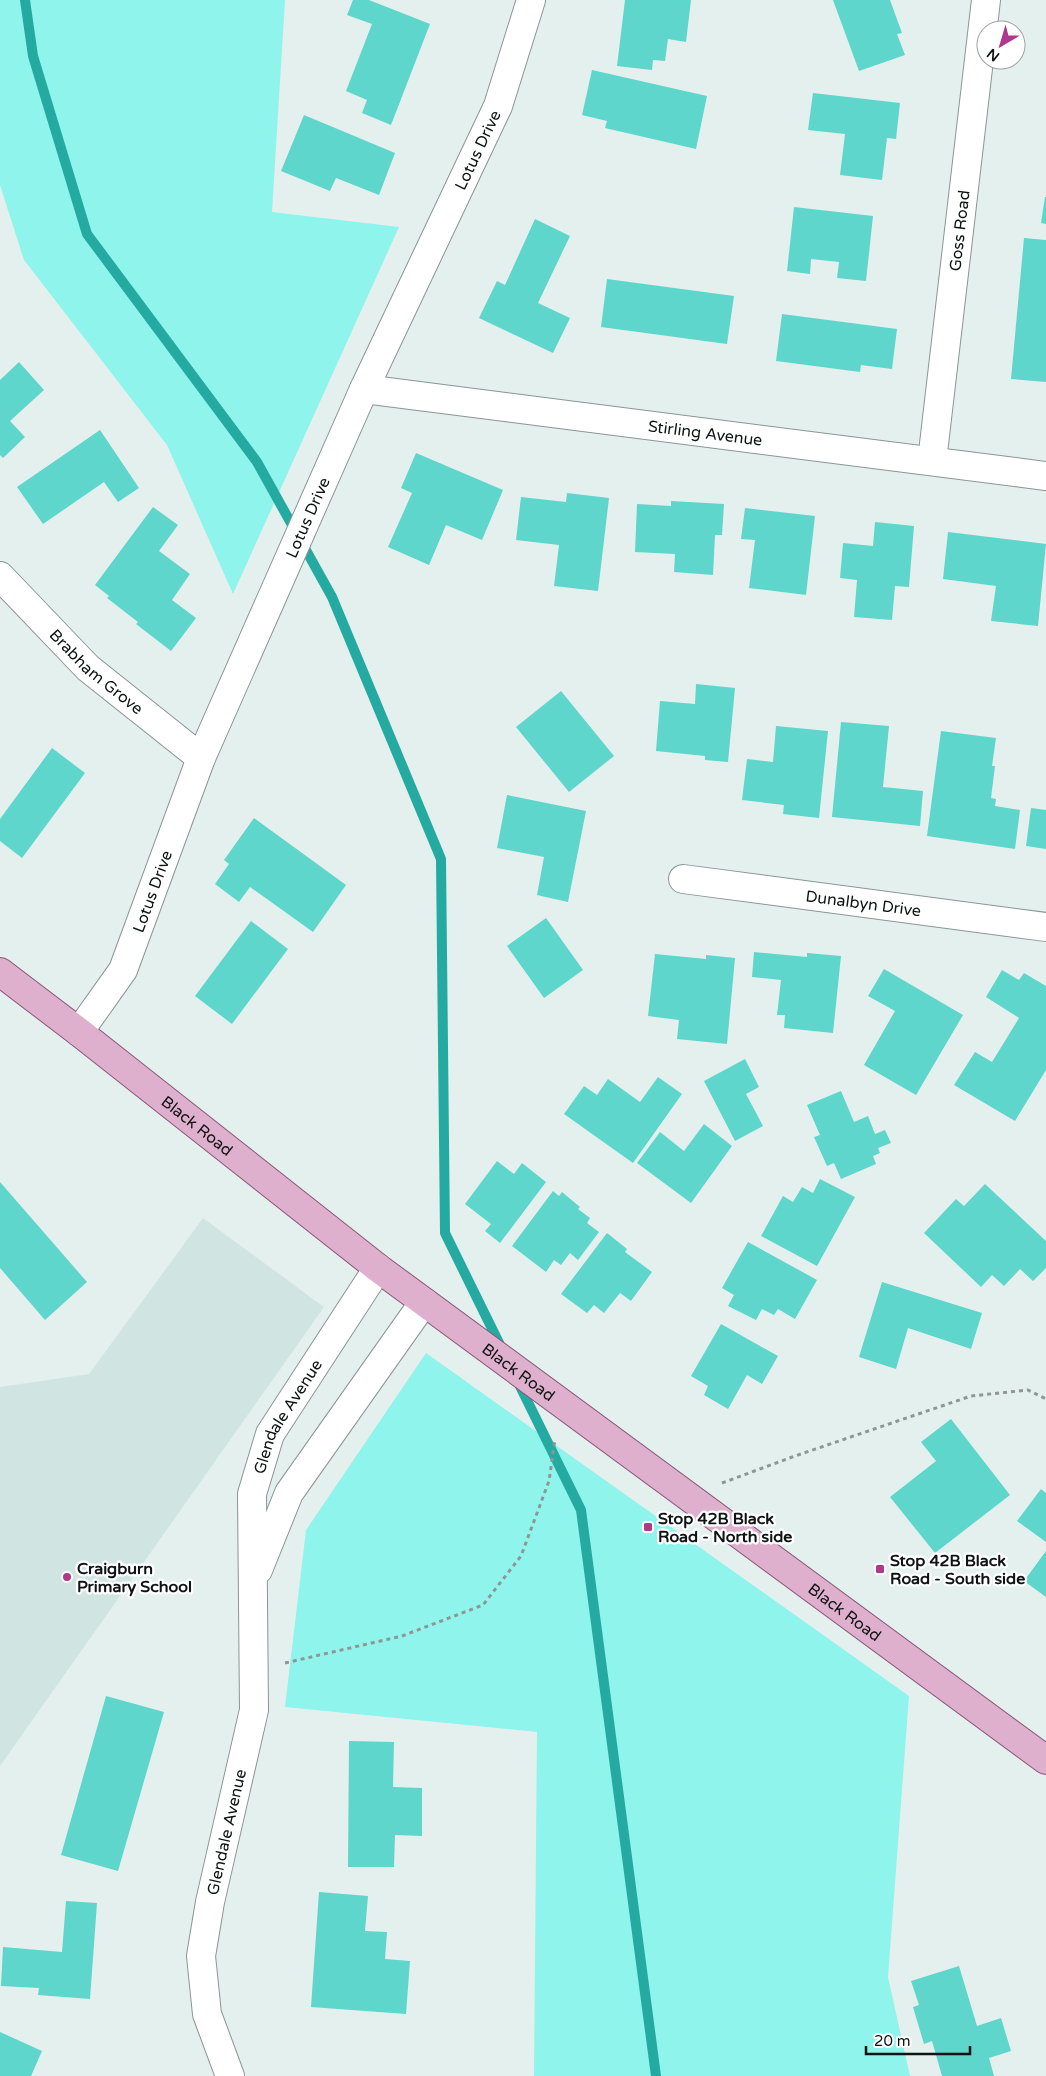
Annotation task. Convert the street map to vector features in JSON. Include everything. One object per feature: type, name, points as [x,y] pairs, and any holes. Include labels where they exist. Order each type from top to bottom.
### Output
[{"type":"main road","name":"Black Road","points":[[0,972],[378,1268],[1046,1760]]},
{"type":"street","name":"Lotus Drive","points":[[79,1032],[123,970],[201,758],[364,390],[498,106],[530,0]]},
{"type":"street","name":"Goss Road","points":[[932,461],[986,0]]},
{"type":"street","name":"Stirling Avenue","points":[[364,390],[1046,476]]},
{"type":"street","name":"Brabham Grove","points":[[0,576],[88,668],[201,758]]},
{"type":"street","name":"Dunalbyn Drive","points":[[683,879],[1046,927]]},
{"type":"street","name":"Glendale Avenue","points":[[225,2074],[207,2014],[201,1956],[210,1902],[254,1710],[252,1494],[270,1434],[378,1268]]},
{"type":"street","name":"Glendale Avenue","points":[[253,1583],[289,1493],[424,1302]]},
{"type":"path","points":[[686,1496],[795,1456],[971,1396],[1028,1390],[1046,1399]]},
{"type":"path","points":[[253,1672],[402,1636],[483,1605],[521,1556],[549,1481],[555,1435]]},
{"type":"shaded area","points":[[0,0],[285,0],[272,212],[399,227],[233,594],[167,445],[24,260],[0,185]]},
{"type":"shaded area","name":"Craigburn Primary School","points":[[203,1218],[324,1307],[0,1766],[0,1387],[89,1374]]},
{"type":"shaded area","points":[[426,1353],[909,1696],[888,1977],[910,2076],[534,2076],[537,1732],[285,1707],[306,1530]]},
{"type":"building","points":[[353,0],[369,0],[430,24],[391,125],[362,113],[367,100],[346,91],[372,24],[347,15]]},
{"type":"building","points":[[625,0],[691,0],[686,42],[668,39],[665,61],[653,60],[652,70],[617,66]]},
{"type":"building","points":[[833,0],[890,0],[902,33],[897,34],[905,55],[859,71]]},
{"type":"building","points":[[592,70],[707,96],[696,149],[605,128],[607,121],[582,115]]},
{"type":"building","points":[[813,93],[900,103],[896,139],[887,138],[882,180],[840,175],[845,134],[808,130]]},
{"type":"building","points":[[304,115],[395,153],[379,195],[336,178],[330,191],[281,171]]},
{"type":"building","points":[[1046,197],[1046,224],[1041,223]]},
{"type":"building","points":[[794,207],[873,216],[866,281],[837,278],[839,262],[811,259],[810,274],[787,271]]},
{"type":"building","points":[[535,219],[570,236],[538,303],[570,318],[553,353],[479,318],[497,281],[505,285]]},
{"type":"building","points":[[1024,238],[1046,240],[1046,382],[1011,379]]},
{"type":"building","points":[[607,279],[734,296],[727,344],[601,327]]},
{"type":"building","points":[[782,314],[897,329],[892,369],[861,365],[860,372],[776,361]]},
{"type":"building","points":[[19,362],[44,390],[10,421],[25,437],[3,458],[0,455],[0,380]]},
{"type":"building","points":[[100,430],[139,488],[118,502],[104,482],[43,524],[17,487]]},
{"type":"building","points":[[416,453],[503,490],[482,540],[446,525],[429,565],[388,547],[412,493],[401,488]]},
{"type":"building","points":[[567,493],[609,498],[598,591],[554,586],[559,545],[516,540],[521,497],[566,502]]},
{"type":"building","points":[[671,501],[724,504],[722,535],[715,535],[713,575],[674,572],[675,554],[635,552],[637,504],[671,506]]},
{"type":"building","points":[[153,507],[178,525],[159,551],[190,574],[172,600],[196,618],[171,651],[136,624],[138,622],[107,598],[109,596],[95,585]]},
{"type":"building","points":[[745,508],[815,516],[806,595],[749,588],[755,540],[741,539]]},
{"type":"building","points":[[875,522],[914,526],[909,587],[895,586],[892,620],[854,617],[857,580],[840,578],[843,543],[873,546]]},
{"type":"building","points":[[948,532],[1046,544],[1038,626],[991,621],[996,586],[943,579]]},
{"type":"building","points":[[696,684],[735,688],[728,762],[705,760],[705,756],[656,751],[660,701],[695,704]]},
{"type":"building","points":[[561,691],[614,756],[569,792],[516,727]]},
{"type":"building","points":[[841,722],[889,726],[883,787],[923,791],[920,826],[832,817]]},
{"type":"building","points":[[776,726],[828,731],[819,818],[783,814],[784,805],[742,800],[747,759],[773,762]]},
{"type":"building","points":[[941,731],[996,738],[992,766],[995,766],[991,798],[996,799],[995,806],[1020,810],[1015,849],[927,836]]},
{"type":"building","points":[[52,748],[85,773],[22,858],[0,841],[0,819]]},
{"type":"building","points":[[507,795],[586,811],[568,902],[537,895],[544,857],[497,848]]},
{"type":"building","points":[[1031,808],[1046,810],[1046,849],[1026,846]]},
{"type":"building","points":[[254,818],[346,885],[313,932],[250,887],[239,902],[215,884],[229,864],[224,860]]},
{"type":"building","points":[[546,918],[583,970],[544,998],[507,946]]},
{"type":"building","points":[[251,921],[288,949],[232,1024],[195,996]]},
{"type":"building","points":[[754,952],[807,957],[807,953],[841,956],[833,1033],[784,1028],[785,1015],[777,1015],[781,980],[752,977]]},
{"type":"building","points":[[655,954],[706,959],[706,955],[735,958],[727,1044],[677,1039],[679,1020],[648,1016]]},
{"type":"building","points":[[884,969],[963,1015],[916,1095],[864,1065],[895,1011],[868,996]]},
{"type":"building","points":[[1002,970],[1019,980],[1024,973],[1046,986],[1046,1070],[1015,1121],[954,1085],[975,1052],[992,1062],[1019,1018],[986,997]]},
{"type":"building","points":[[745,1059],[759,1087],[746,1094],[763,1126],[735,1141],[704,1081]]},
{"type":"building","points":[[658,1077],[682,1094],[633,1163],[564,1114],[584,1086],[597,1095],[608,1079],[640,1102]]},
{"type":"building","points":[[841,1091],[854,1122],[868,1116],[875,1134],[885,1130],[891,1143],[878,1148],[880,1153],[873,1156],[876,1164],[841,1179],[834,1163],[827,1166],[814,1137],[820,1135],[807,1105]]},
{"type":"building","points":[[704,1124],[732,1146],[691,1203],[637,1163],[660,1132],[684,1151]]},
{"type":"building","points":[[497,1161],[514,1174],[522,1163],[546,1182],[500,1243],[485,1231],[491,1224],[465,1204]]},
{"type":"building","points":[[820,1179],[855,1197],[817,1266],[761,1236],[783,1196],[793,1202],[802,1187],[813,1193]]},
{"type":"building","points":[[0,1182],[87,1282],[45,1320],[0,1268]]},
{"type":"building","points":[[985,1184],[1046,1241],[1046,1268],[1033,1281],[1020,1269],[1004,1286],[992,1275],[981,1287],[924,1233],[956,1199],[964,1206]]},
{"type":"building","points":[[553,1191],[559,1196],[562,1192],[580,1207],[578,1209],[590,1218],[587,1223],[599,1232],[578,1260],[570,1253],[561,1265],[554,1260],[546,1272],[512,1246]]},
{"type":"building","points":[[607,1233],[627,1249],[625,1252],[652,1272],[631,1301],[620,1293],[604,1313],[594,1305],[587,1313],[561,1294]]},
{"type":"building","points":[[748,1242],[817,1280],[795,1319],[778,1309],[774,1315],[762,1309],[756,1320],[728,1306],[734,1295],[722,1288]]},
{"type":"building","points":[[882,1282],[982,1313],[971,1349],[908,1328],[896,1369],[859,1357]]},
{"type":"building","points":[[721,1324],[778,1356],[762,1384],[747,1375],[728,1409],[704,1395],[708,1386],[691,1376]]},
{"type":"building","points":[[951,1419],[1010,1495],[935,1553],[890,1497],[936,1461],[921,1442]]},
{"type":"building","points":[[1041,1489],[1046,1493],[1046,1542],[1017,1521]]},
{"type":"building","points":[[1046,1551],[1046,1597],[1024,1581]]},
{"type":"building","points":[[106,1696],[164,1712],[118,1871],[61,1855]]},
{"type":"building","points":[[349,1741],[394,1742],[393,1787],[422,1788],[422,1836],[395,1835],[394,1867],[348,1867]]},
{"type":"building","points":[[319,1892],[368,1896],[365,1931],[387,1932],[385,1959],[410,1961],[406,2014],[311,2007]]},
{"type":"building","points":[[66,1901],[97,1903],[90,1999],[38,1995],[39,1988],[1,1986],[3,1947],[62,1952]]},
{"type":"building","points":[[959,1966],[977,2026],[1001,2018],[1011,2051],[989,2058],[994,2076],[942,2076],[932,2041],[924,2044],[913,2007],[919,2005],[911,1981]]},
{"type":"building","points":[[0,2032],[42,2051],[31,2076],[0,2076]]},
{"type":"waterway","points":[[25,0],[33,56],[87,234],[257,462],[332,597],[441,859],[445,1233],[502,1349]]},
{"type":"waterway","points":[[517,1380],[581,1510],[656,2076]]},
{"type":"place","name":"Stop 42B Black Road - North side","points":[[648,1527]]},
{"type":"place","name":"Stop 42B Black Road - South side","points":[[880,1569]]},
{"type":"place","name":"Craigburn Primary School","points":[[67,1577]]}]
